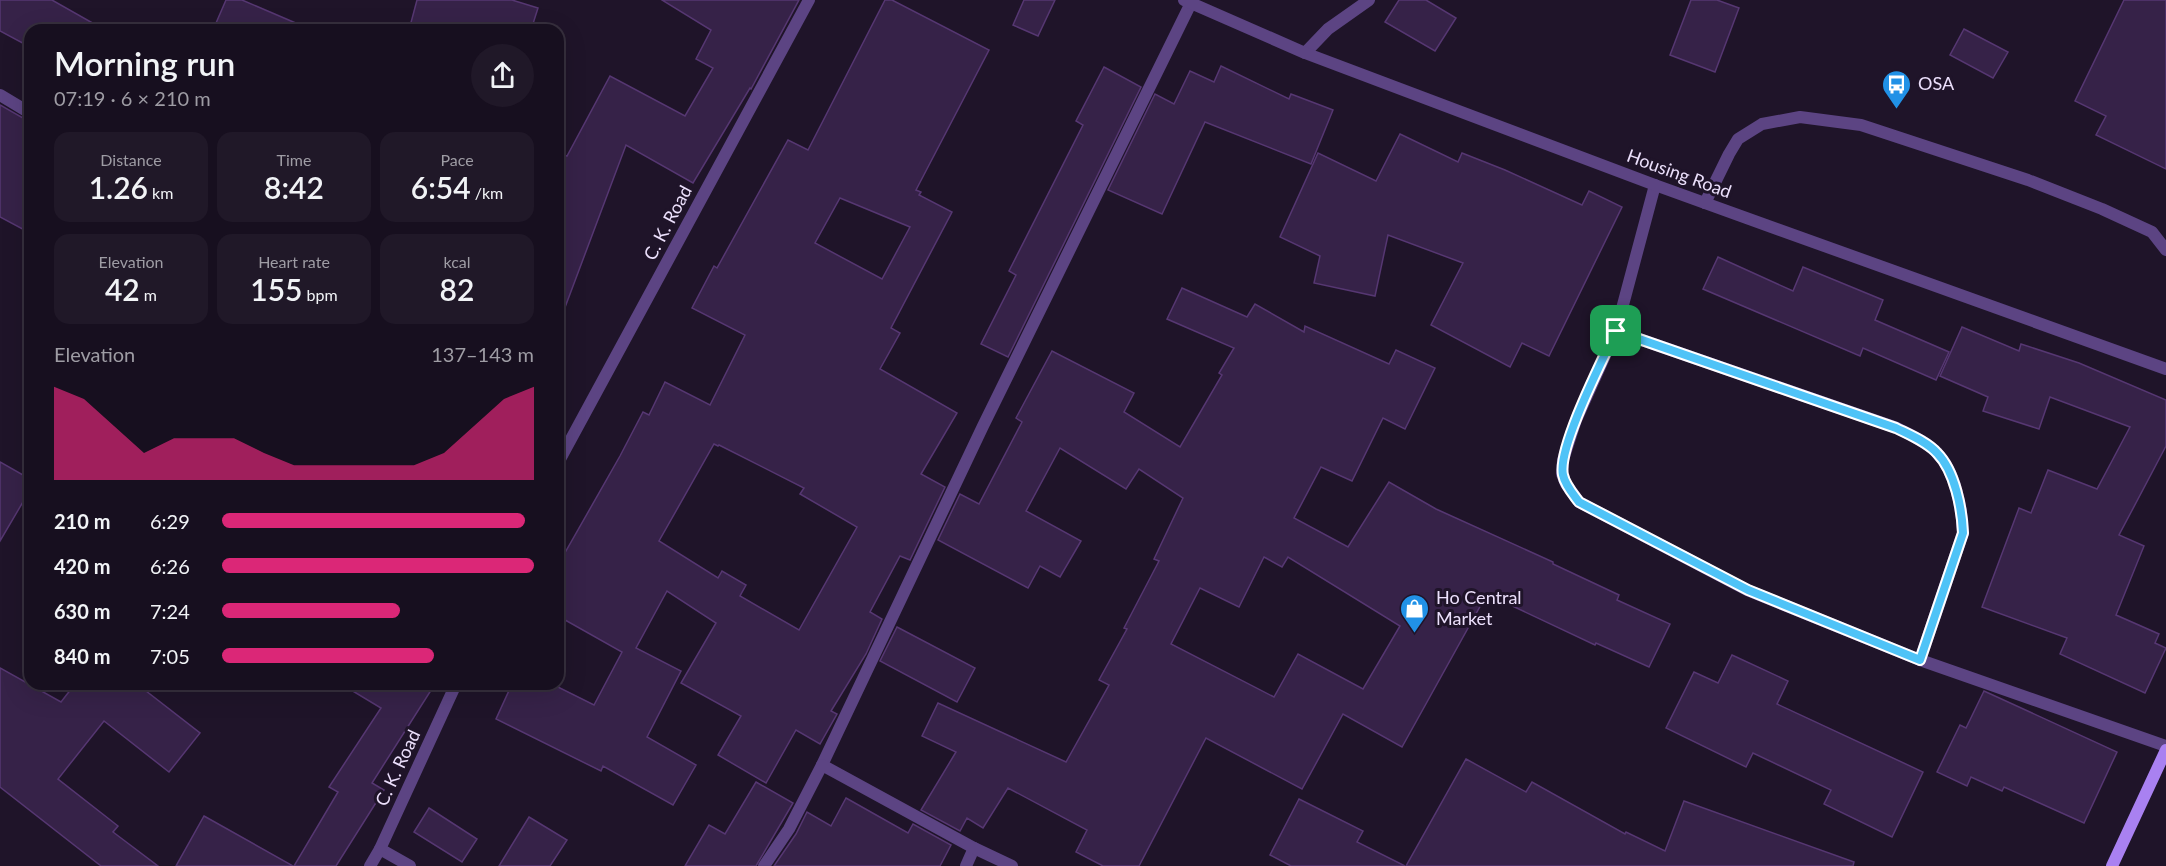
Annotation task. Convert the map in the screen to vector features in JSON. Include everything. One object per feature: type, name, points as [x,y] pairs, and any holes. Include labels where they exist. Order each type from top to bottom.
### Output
[{"type":"main road","points":[[2112,866],[2166,750]]},
{"type":"street","name":"C. K. Road","points":[[564,448],[809,0]]},
{"type":"street","points":[[1305,53],[1328,29],[1369,0]]},
{"type":"street","points":[[765,866],[789,829],[822,765],[1187,2]]},
{"type":"street","name":"Housing Road","points":[[1187,2],[1305,53],[1656,185],[2166,369]]},
{"type":"street","points":[[0,95],[24,109]]},
{"type":"street","points":[[1705,203],[1738,139],[1762,124],[1800,117],[1861,125],[2028,180],[2102,209],[2152,232],[2166,250]]},
{"type":"street","points":[[1656,185],[1616,331],[1576,420],[1563,460],[1562,474],[1579,502],[1748,590],[1920,660],[2166,746]]},
{"type":"street","points":[[1616,331],[1896,428],[1938,453],[1947,468],[1958,496],[1963,515],[1963,533],[1920,660]]},
{"type":"street","name":"C. K. Road","points":[[370,866],[453,690]]},
{"type":"street","points":[[822,765],[974,848],[1012,866]]},
{"type":"street","points":[[966,866],[974,848]]},
{"type":"street","points":[[380,849],[410,866]]},
{"type":"building","points":[[0,0],[52,0],[94,24],[24,24],[24,44],[0,31]]},
{"type":"building","points":[[226,0],[242,0],[298,24],[216,24]]},
{"type":"building","points":[[417,0],[512,0],[538,8],[533,24],[411,24]]},
{"type":"building","points":[[662,0],[799,0],[751,89],[693,183],[626,145],[564,310],[564,155],[567,156],[610,76],[685,116],[713,68],[696,59],[711,30]]},
{"type":"building","points":[[885,0],[892,0],[989,50],[916,190],[921,192],[919,195],[952,212],[891,328],[900,333],[880,369],[957,413],[921,474],[945,487],[910,560],[900,556],[870,612],[882,619],[866,654],[831,711],[837,714],[820,744],[796,730],[766,783],[718,755],[741,716],[681,683],[716,623],[667,591],[636,648],[681,671],[647,737],[696,765],[673,805],[603,766],[601,771],[496,719],[509,690],[564,690],[594,705],[622,652],[564,619],[564,554],[643,412],[649,415],[665,382],[710,405],[745,335],[692,308],[714,266],[717,268],[788,140],[808,150]],"holes":[[[840,198],[910,227],[882,279],[815,243]],[[714,444],[804,488],[800,494],[857,527],[799,630],[740,596],[746,585],[722,571],[718,578],[659,541]]]},
{"type":"building","points":[[1024,0],[1055,0],[1038,36],[1013,25]]},
{"type":"building","points":[[1399,0],[1426,0],[1456,18],[1435,51],[1385,22]]},
{"type":"building","points":[[1691,0],[1717,0],[1739,8],[1715,72],[1670,55]]},
{"type":"building","points":[[2124,0],[2166,0],[2166,169],[2096,135],[2106,116],[2075,101]]},
{"type":"building","points":[[1964,29],[2008,52],[1993,78],[1950,55]]},
{"type":"building","points":[[1221,66],[1289,99],[1291,94],[1333,110],[1311,164],[1205,122],[1162,214],[1108,190],[1155,94],[1174,104],[1190,71],[1214,82]]},
{"type":"building","points":[[1104,67],[1141,87],[1008,357],[981,344],[1016,275],[1009,271],[1083,125],[1076,121]]},
{"type":"building","points":[[0,105],[24,119],[24,230],[0,217]]},
{"type":"building","points":[[1400,134],[1458,162],[1462,153],[1582,205],[1589,191],[1622,207],[1549,356],[1522,343],[1510,367],[1431,325],[1463,263],[1388,235],[1375,296],[1314,283],[1320,256],[1280,237],[1318,153],[1376,181]]},
{"type":"building","points":[[1718,257],[1793,291],[1803,267],[1883,300],[1875,320],[1949,352],[1936,380],[1863,348],[1860,356],[1703,289]]},
{"type":"building","points":[[1182,288],[1247,317],[1255,304],[1304,332],[1305,326],[1389,364],[1396,350],[1435,368],[1405,429],[1383,418],[1352,481],[1321,467],[1294,518],[1348,547],[1389,482],[1436,509],[1553,562],[1619,595],[1617,600],[1670,624],[1649,667],[1596,643],[1595,645],[1487,594],[1402,747],[1343,714],[1302,789],[1206,738],[1139,866],[1103,866],[1076,852],[1087,830],[1008,788],[983,828],[967,818],[960,831],[921,810],[956,752],[922,736],[938,703],[1066,762],[1109,685],[1099,680],[1127,629],[1124,628],[1159,561],[1154,559],[1183,498],[1139,469],[1126,489],[1060,448],[1026,511],[1081,541],[1060,577],[1040,566],[1028,588],[938,540],[960,494],[979,504],[1022,422],[1016,418],[1052,351],[1134,393],[1124,412],[1180,447],[1222,375],[1219,373],[1234,348],[1167,319]],"holes":[[[1264,557],[1282,567],[1288,557],[1400,626],[1363,689],[1298,654],[1274,697],[1171,644],[1200,588],[1239,607]]]},
{"type":"building","points":[[1962,327],[2019,351],[2021,344],[2079,363],[2166,400],[2166,446],[2119,535],[2144,546],[2116,615],[2159,634],[2155,643],[2166,648],[2145,693],[2060,654],[2067,638],[1982,607],[2019,508],[2031,513],[2048,470],[2097,489],[2130,427],[2050,397],[2039,429],[1983,411],[1988,397],[1940,376]]},
{"type":"building","points":[[0,462],[24,476],[24,500],[0,541]]},
{"type":"building","points":[[897,627],[975,668],[957,702],[880,661]]},
{"type":"building","points":[[1732,655],[1788,681],[1777,704],[1923,772],[1892,837],[1824,804],[1831,790],[1753,753],[1746,767],[1666,728],[1694,672],[1718,683]]},
{"type":"building","points":[[0,668],[24,681],[24,690],[39,690],[61,702],[70,690],[145,690],[200,733],[169,772],[104,721],[58,779],[118,826],[113,832],[158,866],[101,866],[0,787]]},
{"type":"building","points":[[351,690],[431,690],[372,783],[384,790],[336,866],[294,866],[338,792],[329,787],[381,708]]},
{"type":"building","points":[[1984,691],[2117,752],[2084,823],[2004,787],[2002,791],[1971,777],[1967,786],[1937,772],[1960,725],[1966,728]]},
{"type":"building","points":[[1466,759],[1526,792],[1532,782],[1625,834],[1626,832],[1665,851],[1684,801],[1854,862],[1853,866],[1406,866]]},
{"type":"building","points":[[756,782],[793,803],[756,866],[685,866],[709,825],[725,834]]},
{"type":"building","points":[[846,798],[908,833],[913,824],[951,845],[940,866],[774,866],[796,834],[807,812],[831,826]]},
{"type":"building","points":[[1299,799],[1363,831],[1357,842],[1405,866],[1291,866],[1270,855]]},
{"type":"building","points":[[429,808],[477,839],[462,862],[414,832]]},
{"type":"building","points":[[204,816],[293,866],[176,866]]},
{"type":"building","points":[[529,817],[567,840],[550,866],[499,866]]},
{"type":"place","name":"OSA","points":[[1897,110]]},
{"type":"place","name":"Ho Central Market","points":[[1415,634]]},
{"type":"route","points":[[1616,331],[1896,428],[1938,453],[1947,468],[1958,496],[1963,515],[1963,533],[1920,660],[1748,590],[1579,502],[1562,474],[1563,460],[1576,420],[1616,331]]}]
